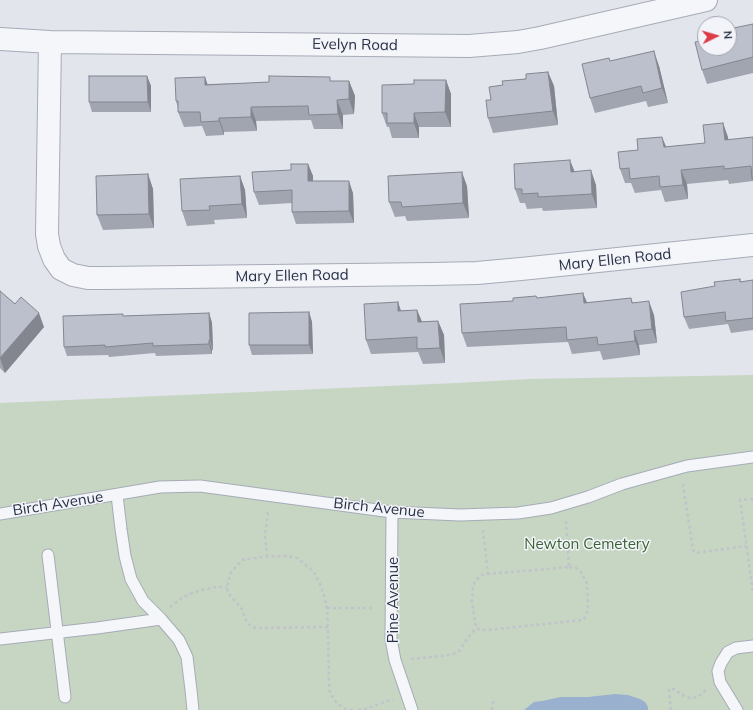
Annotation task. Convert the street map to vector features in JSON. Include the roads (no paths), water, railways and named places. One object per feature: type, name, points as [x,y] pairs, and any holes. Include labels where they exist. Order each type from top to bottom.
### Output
[{"type":"street","name":"Evelyn Road","points":[[0,39],[50,42],[469,46],[518,42],[540,38],[706,0]]},
{"type":"street","name":"Mary Ellen Road","points":[[50,42],[48,246],[61,269],[73,275],[88,278],[104,278],[432,274],[521,270],[753,245]]},
{"type":"lane","name":"Birch Avenue","points":[[0,514],[160,487],[200,486],[392,512],[518,514],[551,508],[588,497],[622,484],[687,466],[753,457]]},
{"type":"lane","points":[[117,494],[121,529],[131,579],[143,601],[179,640],[187,657],[193,710]]},
{"type":"lane","name":"Pine Avenue","points":[[392,512],[393,550],[391,638],[395,660],[412,710]]},
{"type":"lane","points":[[48,555],[65,697]]},
{"type":"lane","points":[[0,639],[161,619]]},
{"type":"lane","points":[[737,710],[720,682],[718,671],[728,652],[736,648],[753,646]]},
{"type":"water","points":[[615,694],[628,695],[640,699],[645,702],[648,710],[524,710],[534,702],[561,697],[588,697]]},
{"type":"park label","name":"Newton Cemetery","points":[[587,544]]}]
